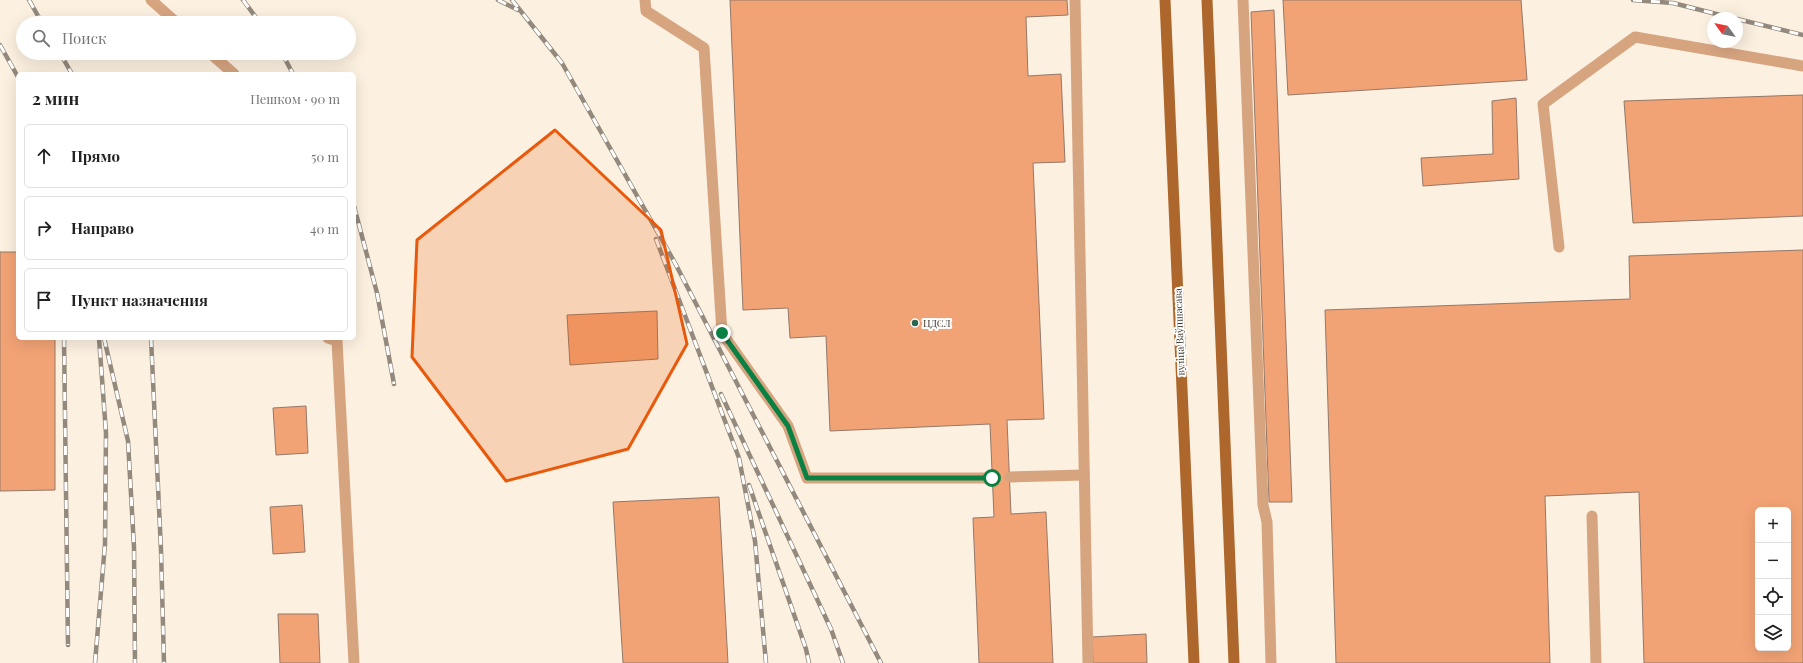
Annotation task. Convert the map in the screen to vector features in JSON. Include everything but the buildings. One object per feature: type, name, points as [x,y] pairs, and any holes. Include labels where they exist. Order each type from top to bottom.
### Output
[{"type":"main road","name":"вуліца Ваўпшасава","points":[[1165,0],[1194,663]]},
{"type":"main road","points":[[1208,0],[1234,663]]},
{"type":"lane","points":[[151,0],[169,16]]},
{"type":"lane","points":[[646,0],[646,11],[704,48],[722,333],[788,426],[807,478],[992,478]]},
{"type":"lane","points":[[1075,0],[1088,663]]},
{"type":"lane","points":[[1243,0],[1262,497],[1267,522],[1271,663]]},
{"type":"lane","points":[[1559,247],[1543,104],[1635,37],[1803,66]]},
{"type":"lane","points":[[218,60],[232,72]]},
{"type":"lane","points":[[334,340],[337,341],[354,663]]},
{"type":"lane","points":[[1010,477],[1084,475]]},
{"type":"lane","points":[[1592,516],[1596,663]]},
{"type":"highlighted area","points":[[555,130],[661,230],[687,344],[628,449],[506,481],[412,357],[417,240]]},
{"type":"railway","points":[[29,0],[38,16]]},
{"type":"railway","points":[[243,0],[255,16]]},
{"type":"railway","points":[[498,0],[518,10]]},
{"type":"railway","points":[[512,0],[562,63],[675,263],[881,663]]},
{"type":"railway","points":[[1633,0],[1673,3],[1708,12]]},
{"type":"railway","points":[[1743,20],[1803,35]]},
{"type":"railway","points":[[0,45],[16,73]]},
{"type":"railway","points":[[64,60],[71,72]]},
{"type":"railway","points":[[286,60],[292,72]]},
{"type":"railway","points":[[356,214],[377,293],[394,384]]},
{"type":"railway","points":[[656,239],[739,458],[755,541],[766,663]]},
{"type":"railway","points":[[64,340],[68,645]]},
{"type":"railway","points":[[95,663],[105,544],[106,433],[99,340]]},
{"type":"railway","points":[[104,340],[128,441],[134,547],[135,663]]},
{"type":"railway","points":[[151,340],[161,550],[164,663]]},
{"type":"railway","points":[[721,394],[831,629],[843,663]]},
{"type":"railway","points":[[749,485],[806,649],[809,663]]},
{"type":"place","name":"ЦДСЛ","points":[[915,323]]},
{"type":"route","points":[[722,333],[788,426],[807,478],[992,478]]}]
